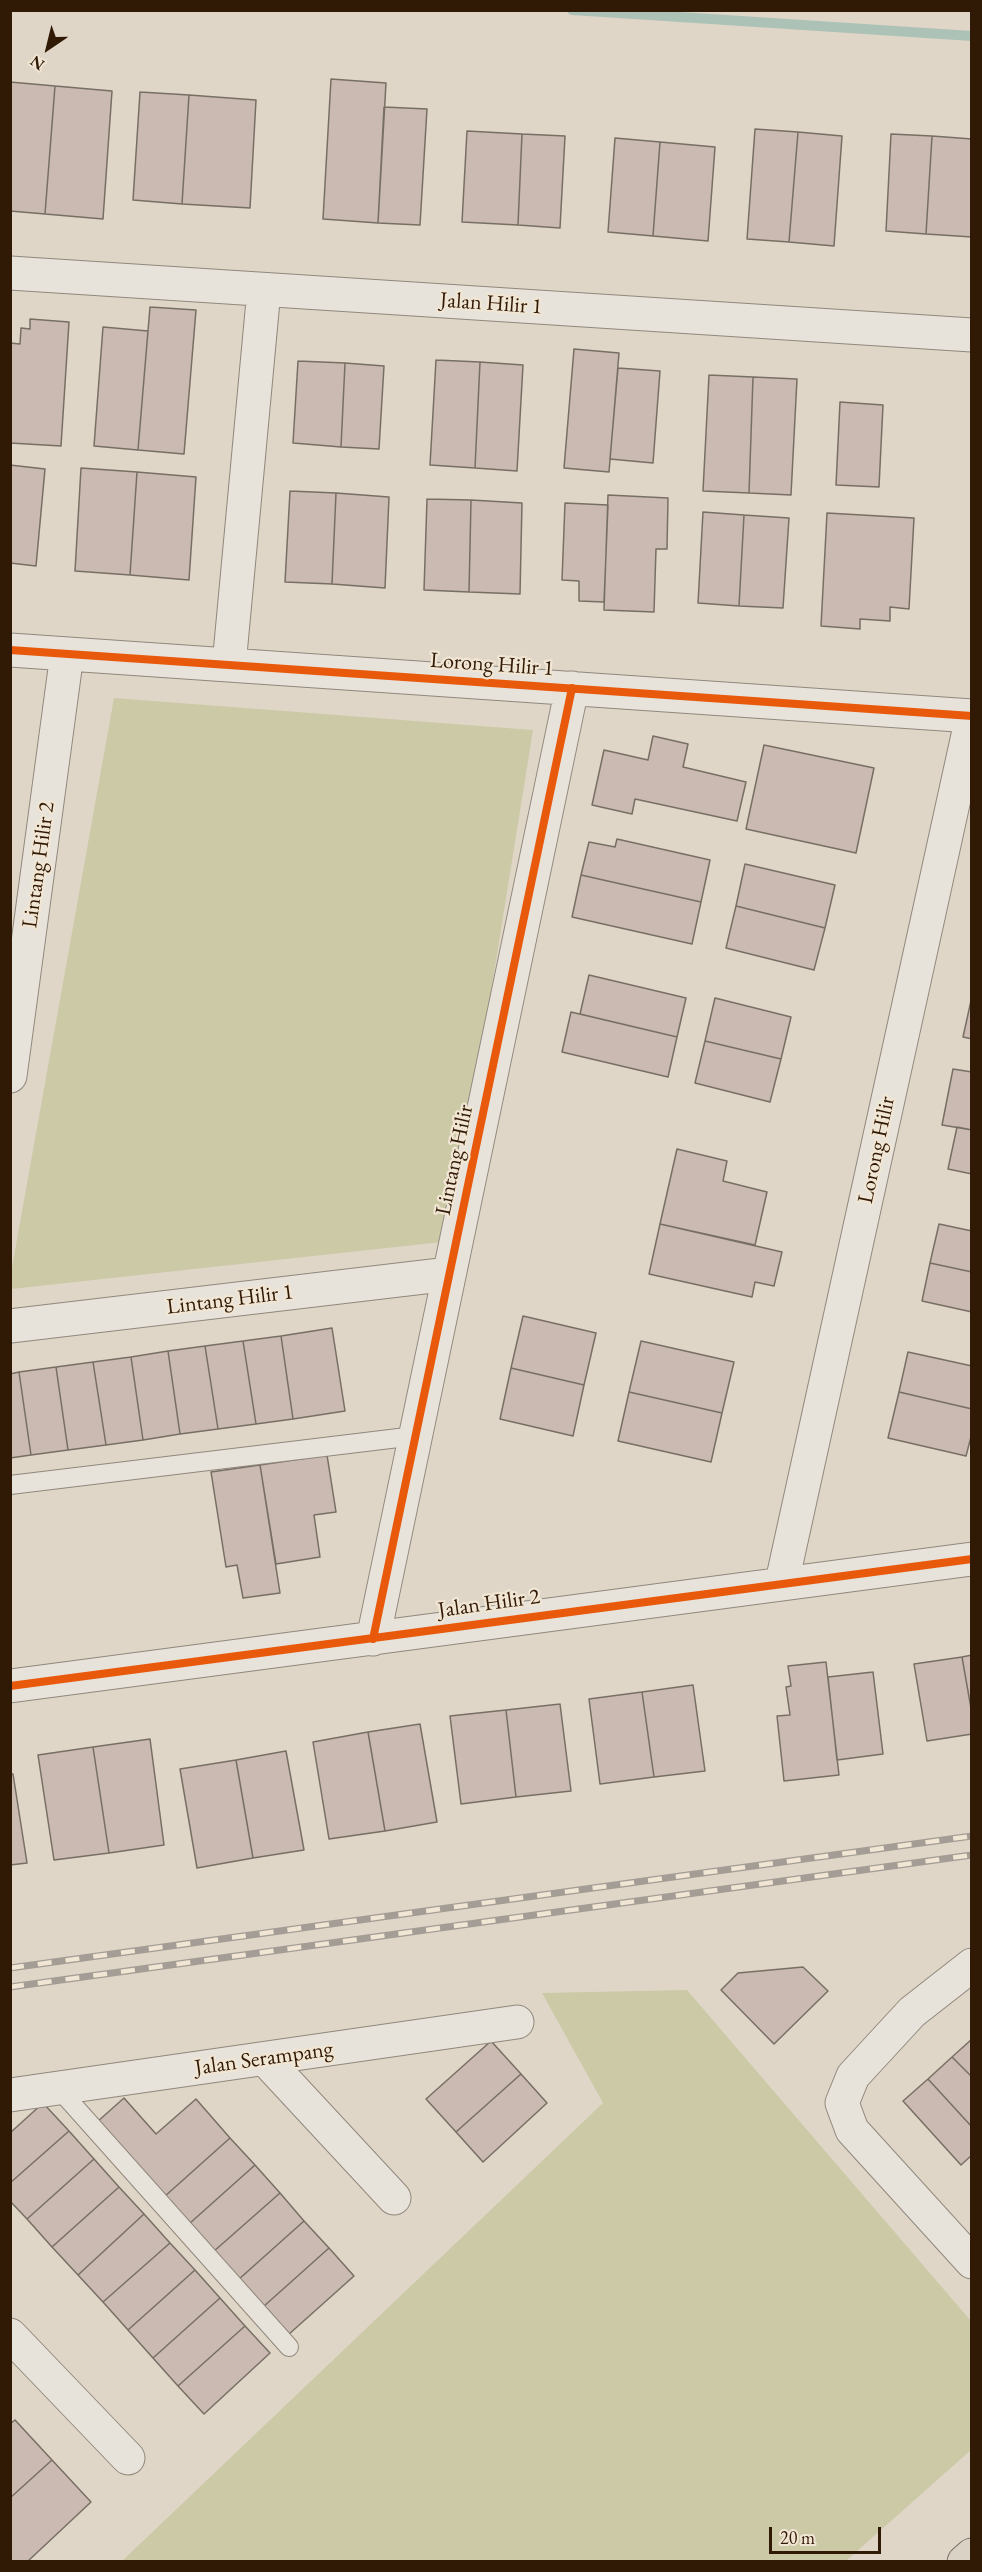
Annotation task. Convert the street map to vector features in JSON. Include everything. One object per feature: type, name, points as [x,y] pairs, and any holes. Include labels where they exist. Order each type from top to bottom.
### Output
[{"type":"main road","points":[[964,2562],[972,2555]]},
{"type":"street","name":"Jalan Hilir 1","points":[[10,273],[972,335]]},
{"type":"street","points":[[229,665],[264,290]]},
{"type":"street","name":"Lorong Hilir 1","points":[[10,650],[972,716]]},
{"type":"street","name":"Lintang Hilir 2","points":[[10,1076],[67,654]]},
{"type":"street","name":"Lintang Hilir","points":[[373,1639],[572,688]]},
{"type":"street","name":"Lorong Hilir","points":[[782,1582],[972,716]]},
{"type":"street","name":"Lintang Hilir 1","points":[[10,1326],[449,1274]]},
{"type":"street","name":"Jalan Hilir 2","points":[[10,1686],[373,1639],[782,1582],[972,1559]]},
{"type":"street","points":[[972,1965],[912,2012],[853,2076],[842,2103],[852,2130],[972,2262]]},
{"type":"street","name":"Jalan Serampang","points":[[10,2095],[517,2022]]},
{"type":"street","points":[[265,2059],[394,2198]]},
{"type":"street","points":[[10,2335],[128,2458]]},
{"type":"lane","points":[[10,1485],[415,1436]]},
{"type":"lane","points":[[58,2088],[289,2347]]},
{"type":"shaded area","points":[[114,698],[533,730],[451,1241],[11,1289],[11,1273]]},
{"type":"shaded area","points":[[687,1990],[971,2321],[971,2450],[846,2561],[122,2561],[603,2103],[542,1993]]},
{"type":"building","points":[[331,79],[386,83],[378,223],[323,219]]},
{"type":"building","points":[[10,82],[55,86],[45,214],[10,211]]},
{"type":"building","points":[[55,86],[112,91],[103,219],[45,214]]},
{"type":"building","points":[[140,92],[189,95],[182,204],[133,200]]},
{"type":"building","points":[[189,95],[256,100],[250,208],[182,204]]},
{"type":"building","points":[[384,107],[427,109],[420,225],[378,223]]},
{"type":"building","points":[[755,129],[798,132],[789,242],[747,239]]},
{"type":"building","points":[[467,131],[522,134],[518,225],[462,222]]},
{"type":"building","points":[[798,132],[842,136],[834,246],[789,242]]},
{"type":"building","points":[[522,134],[565,136],[560,228],[518,225]]},
{"type":"building","points":[[891,134],[932,136],[926,234],[886,231]]},
{"type":"building","points":[[932,136],[972,139],[972,237],[926,234]]},
{"type":"building","points":[[615,138],[660,142],[653,236],[608,232]]},
{"type":"building","points":[[660,142],[715,147],[708,241],[653,236]]},
{"type":"building","points":[[150,307],[196,310],[184,454],[138,450]]},
{"type":"building","points":[[30,319],[69,322],[61,446],[10,443],[10,343],[20,344],[21,328],[30,329]]},
{"type":"building","points":[[103,327],[148,331],[138,450],[94,446]]},
{"type":"building","points":[[574,349],[619,353],[609,472],[564,468]]},
{"type":"building","points":[[436,360],[480,362],[475,468],[430,465]]},
{"type":"building","points":[[298,361],[345,363],[341,447],[293,443]]},
{"type":"building","points":[[480,362],[523,365],[517,471],[475,468]]},
{"type":"building","points":[[345,363],[384,366],[379,449],[341,447]]},
{"type":"building","points":[[618,368],[660,371],[653,463],[610,459]]},
{"type":"building","points":[[709,375],[753,377],[749,493],[703,491]]},
{"type":"building","points":[[753,377],[797,379],[791,495],[749,493]]},
{"type":"building","points":[[840,402],[883,405],[879,487],[836,485]]},
{"type":"building","points":[[10,465],[45,469],[36,566],[10,563]]},
{"type":"building","points":[[81,468],[137,472],[130,575],[75,571]]},
{"type":"building","points":[[137,472],[196,477],[189,580],[130,575]]},
{"type":"building","points":[[290,491],[336,493],[332,584],[285,582]]},
{"type":"building","points":[[336,493],[389,497],[385,588],[332,584]]},
{"type":"building","points":[[608,495],[668,498],[667,549],[656,549],[654,612],[604,610]]},
{"type":"building","points":[[427,499],[471,500],[469,592],[424,590]]},
{"type":"building","points":[[471,500],[522,503],[520,594],[469,592]]},
{"type":"building","points":[[565,503],[608,505],[604,602],[579,601],[579,581],[562,580]]},
{"type":"building","points":[[703,512],[744,515],[739,606],[698,603]]},
{"type":"building","points":[[827,513],[914,518],[909,609],[890,607],[890,621],[860,619],[860,629],[821,626]]},
{"type":"building","points":[[744,515],[789,518],[783,608],[739,606]]},
{"type":"building","points":[[653,736],[688,744],[683,767],[746,782],[737,821],[635,799],[632,814],[592,805],[604,750],[648,760]]},
{"type":"building","points":[[764,745],[874,768],[856,853],[746,829]]},
{"type":"building","points":[[617,839],[710,860],[701,902],[581,875],[589,842],[615,847]]},
{"type":"building","points":[[745,864],[835,885],[825,928],[736,906]]},
{"type":"building","points":[[581,875],[701,902],[692,944],[572,917]]},
{"type":"building","points":[[736,906],[825,928],[814,970],[726,948]]},
{"type":"building","points":[[589,975],[686,998],[677,1037],[580,1014]]},
{"type":"building","points":[[972,996],[972,1039],[963,1037]]},
{"type":"building","points":[[715,998],[791,1017],[781,1059],[705,1041]]},
{"type":"building","points":[[571,1012],[677,1037],[668,1077],[562,1052]]},
{"type":"building","points":[[705,1041],[781,1059],[770,1102],[695,1083]]},
{"type":"building","points":[[953,1069],[972,1072],[972,1130],[942,1125]]},
{"type":"building","points":[[957,1127],[972,1130],[972,1174],[948,1169]]},
{"type":"building","points":[[677,1149],[727,1161],[723,1181],[767,1192],[755,1245],[660,1224]]},
{"type":"building","points":[[660,1224],[782,1252],[774,1286],[755,1282],[752,1297],[649,1274]]},
{"type":"building","points":[[939,1224],[972,1231],[972,1272],[930,1263]]},
{"type":"building","points":[[930,1263],[972,1272],[972,1312],[922,1301]]},
{"type":"building","points":[[523,1316],[596,1333],[584,1385],[511,1368]]},
{"type":"building","points":[[332,1328],[345,1411],[293,1419],[281,1336]]},
{"type":"building","points":[[281,1336],[293,1419],[256,1424],[243,1341]]},
{"type":"building","points":[[243,1341],[256,1424],[218,1429],[205,1346]]},
{"type":"building","points":[[641,1341],[734,1362],[722,1413],[629,1392]]},
{"type":"building","points":[[205,1346],[218,1429],[180,1434],[168,1351]]},
{"type":"building","points":[[168,1351],[180,1434],[143,1440],[131,1357]]},
{"type":"building","points":[[908,1352],[972,1366],[972,1409],[899,1392]]},
{"type":"building","points":[[131,1357],[143,1440],[106,1445],[93,1362]]},
{"type":"building","points":[[93,1362],[106,1445],[68,1450],[56,1367]]},
{"type":"building","points":[[56,1367],[68,1450],[31,1455],[19,1372]]},
{"type":"building","points":[[511,1368],[584,1385],[573,1436],[500,1419]]},
{"type":"building","points":[[19,1372],[31,1455],[10,1458],[10,1374]]},
{"type":"building","points":[[629,1392],[722,1413],[711,1462],[618,1441]]},
{"type":"building","points":[[899,1392],[972,1409],[972,1433],[966,1456],[888,1438]]},
{"type":"building","points":[[327,1455],[336,1512],[314,1515],[320,1557],[276,1564],[260,1465]]},
{"type":"building","points":[[260,1465],[280,1593],[243,1598],[237,1565],[226,1567],[211,1472]]},
{"type":"building","points":[[972,1655],[972,1714],[962,1657]]},
{"type":"building","points":[[962,1657],[972,1714],[972,1734],[927,1741],[914,1664]]},
{"type":"building","points":[[826,1662],[839,1775],[784,1781],[777,1716],[790,1715],[786,1687],[791,1686],[788,1666]]},
{"type":"building","points":[[873,1672],[883,1754],[837,1760],[828,1677]]},
{"type":"building","points":[[693,1685],[705,1771],[654,1777],[642,1692]]},
{"type":"building","points":[[642,1692],[654,1777],[600,1784],[589,1699]]},
{"type":"building","points":[[560,1704],[571,1791],[516,1797],[506,1710]]},
{"type":"building","points":[[506,1710],[516,1797],[461,1804],[450,1716]]},
{"type":"building","points":[[420,1724],[437,1822],[385,1831],[368,1732]]},
{"type":"building","points":[[368,1732],[385,1831],[329,1839],[313,1742]]},
{"type":"building","points":[[150,1739],[164,1845],[109,1853],[93,1747]]},
{"type":"building","points":[[93,1747],[109,1853],[54,1860],[38,1755]]},
{"type":"building","points":[[286,1751],[304,1850],[253,1858],[236,1760]]},
{"type":"building","points":[[236,1760],[253,1858],[197,1868],[180,1769]]},
{"type":"building","points":[[10,1774],[13,1774],[27,1863],[10,1865]]},
{"type":"building","points":[[803,1967],[828,1991],[774,2044],[721,1990],[738,1973]]},
{"type":"building","points":[[972,2039],[972,2077],[952,2057]]},
{"type":"building","points":[[491,2041],[521,2074],[456,2132],[426,2099]]},
{"type":"building","points":[[952,2057],[972,2077],[972,2127],[928,2079]]},
{"type":"building","points":[[521,2074],[547,2103],[483,2162],[456,2132]]},
{"type":"building","points":[[928,2079],[972,2127],[972,2155],[961,2165],[903,2101]]},
{"type":"building","points":[[124,2098],[156,2134],[196,2099],[230,2138],[164,2197],[97,2122]]},
{"type":"building","points":[[43,2103],[69,2131],[10,2183],[10,2133]]},
{"type":"building","points":[[69,2131],[94,2159],[27,2219],[10,2201],[10,2183]]},
{"type":"building","points":[[230,2138],[255,2165],[189,2224],[164,2197]]},
{"type":"building","points":[[94,2159],[119,2187],[52,2247],[27,2219]]},
{"type":"building","points":[[255,2165],[280,2193],[213,2252],[189,2224]]},
{"type":"building","points":[[119,2187],[144,2214],[78,2275],[52,2247]]},
{"type":"building","points":[[280,2193],[304,2221],[238,2280],[213,2252]]},
{"type":"building","points":[[144,2214],[170,2243],[103,2302],[78,2275]]},
{"type":"building","points":[[304,2221],[329,2248],[263,2307],[238,2280]]},
{"type":"building","points":[[170,2243],[195,2270],[128,2330],[103,2302]]},
{"type":"building","points":[[329,2248],[354,2276],[288,2335],[263,2307]]},
{"type":"building","points":[[195,2270],[220,2298],[153,2358],[128,2330]]},
{"type":"building","points":[[220,2298],[245,2326],[178,2386],[153,2358]]},
{"type":"building","points":[[245,2326],[270,2353],[204,2414],[178,2386]]},
{"type":"building","points":[[15,2420],[52,2460],[10,2498],[10,2424]]},
{"type":"building","points":[[52,2460],[91,2502],[27,2562],[10,2562],[10,2498]]},
{"type":"waterway","points":[[572,10],[972,36]]},
{"type":"railway","points":[[10,1968],[972,1836]]},
{"type":"railway","points":[[10,1987],[972,1855]]},
{"type":"cycle path","points":[[10,650],[972,716]]},
{"type":"cycle path","points":[[373,1639],[572,688]]},
{"type":"cycle path","points":[[10,1686],[972,1559]]}]
